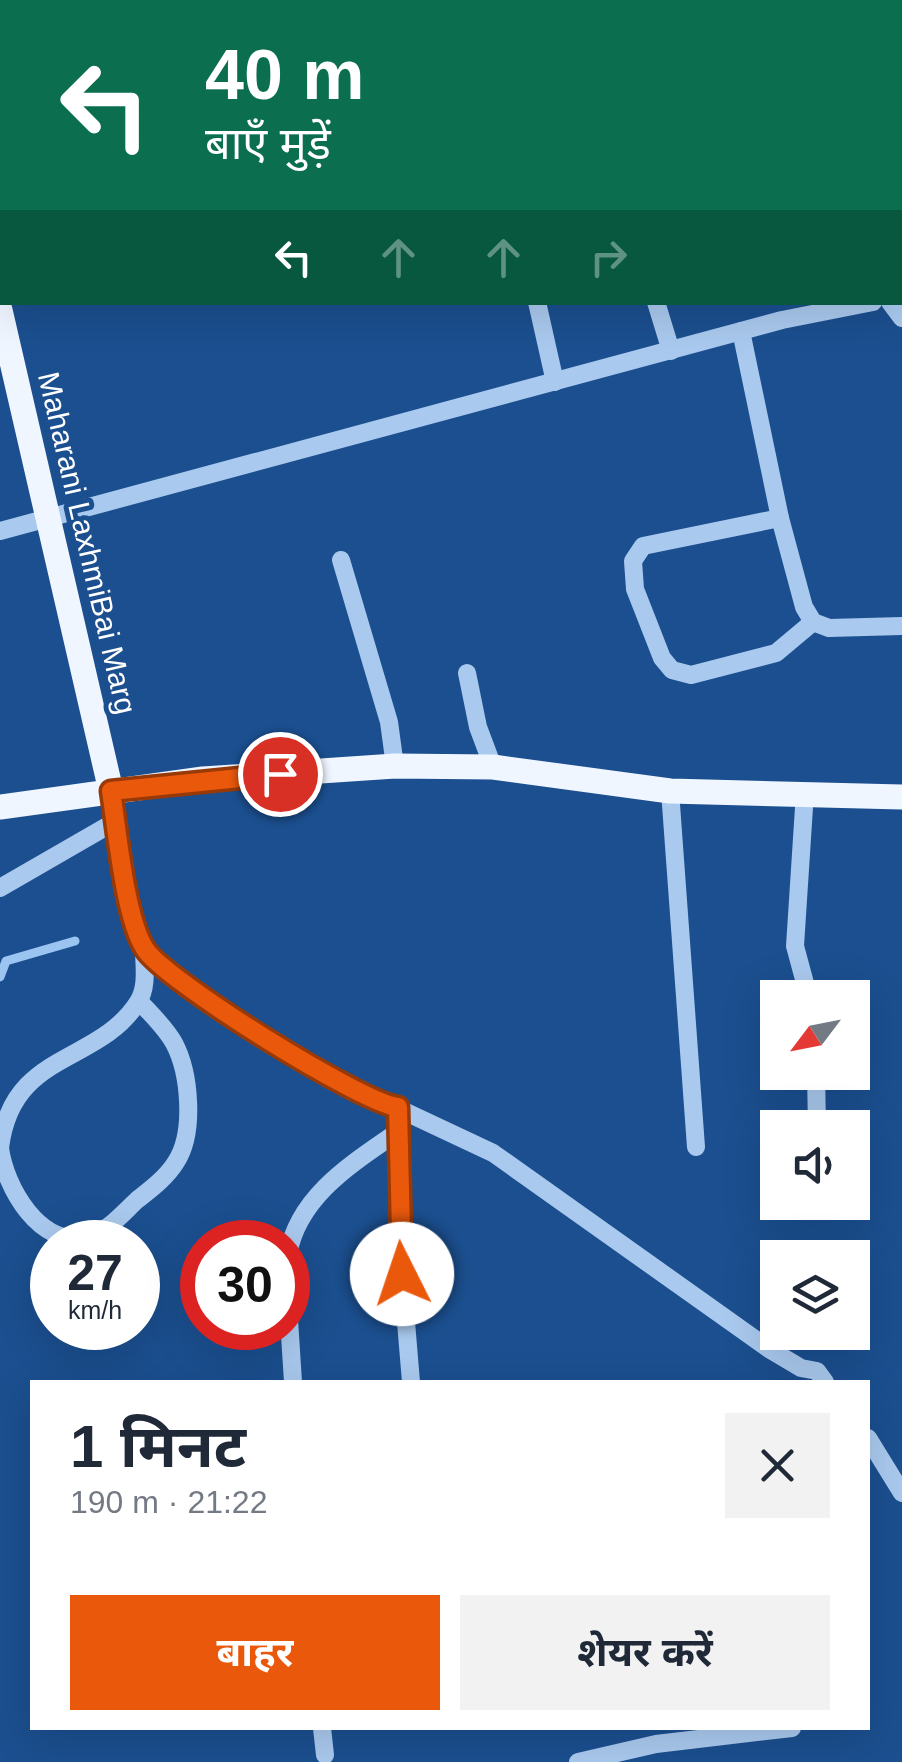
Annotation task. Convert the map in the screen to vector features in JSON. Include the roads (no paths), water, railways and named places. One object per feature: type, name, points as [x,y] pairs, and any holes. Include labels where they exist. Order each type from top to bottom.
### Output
[{"type":"main road","name":"Maharani LaxhmiBai Marg","points":[[0,310],[111,791]]},
{"type":"main road","points":[[0,807],[203,779],[395,766],[494,768],[670,790],[902,797]]},
{"type":"street","points":[[538,305],[555,382]]},
{"type":"street","points":[[657,305],[671,350]]},
{"type":"street","points":[[0,531],[49,522],[741,331],[858,305]]},
{"type":"street","points":[[741,331],[780,518],[812,622]]},
{"type":"street","points":[[780,518],[643,546],[633,561],[634,588],[662,658],[672,670],[691,675],[776,653],[812,622]]},
{"type":"street","points":[[341,560],[389,722],[395,766]]},
{"type":"street","points":[[812,622],[830,628],[902,626]]},
{"type":"street","points":[[467,673],[478,727],[494,768]]},
{"type":"street","points":[[670,790],[696,1147]]},
{"type":"street","points":[[111,791],[134,922],[144,948],[144,982],[139,1001],[108,1033],[40,1072],[12,1105],[0,1148],[13,1194],[41,1223],[68,1238],[90,1237],[162,1179],[178,1160],[188,1133],[182,1064],[173,1041],[139,1001]]},
{"type":"street","points":[[804,792],[794,946],[804,980]]},
{"type":"street","points":[[0,888],[116,821]]},
{"type":"street","points":[[144,948],[166,972],[328,1075],[386,1106],[398,1107],[493,1153],[800,1375],[817,1372],[823,1380]]},
{"type":"street","points":[[398,1107],[399,1238],[412,1380]]},
{"type":"street","points":[[300,1220],[341,1171],[399,1131]]},
{"type":"street","points":[[292,1350],[294,1380]]},
{"type":"street","points":[[870,1441],[902,1493]]},
{"type":"street","points":[[322,1730],[325,1755]]},
{"type":"street","points":[[578,1762],[656,1744],[775,1730]]},
{"type":"waterway","points":[[0,977],[6,961],[75,941]]}]
